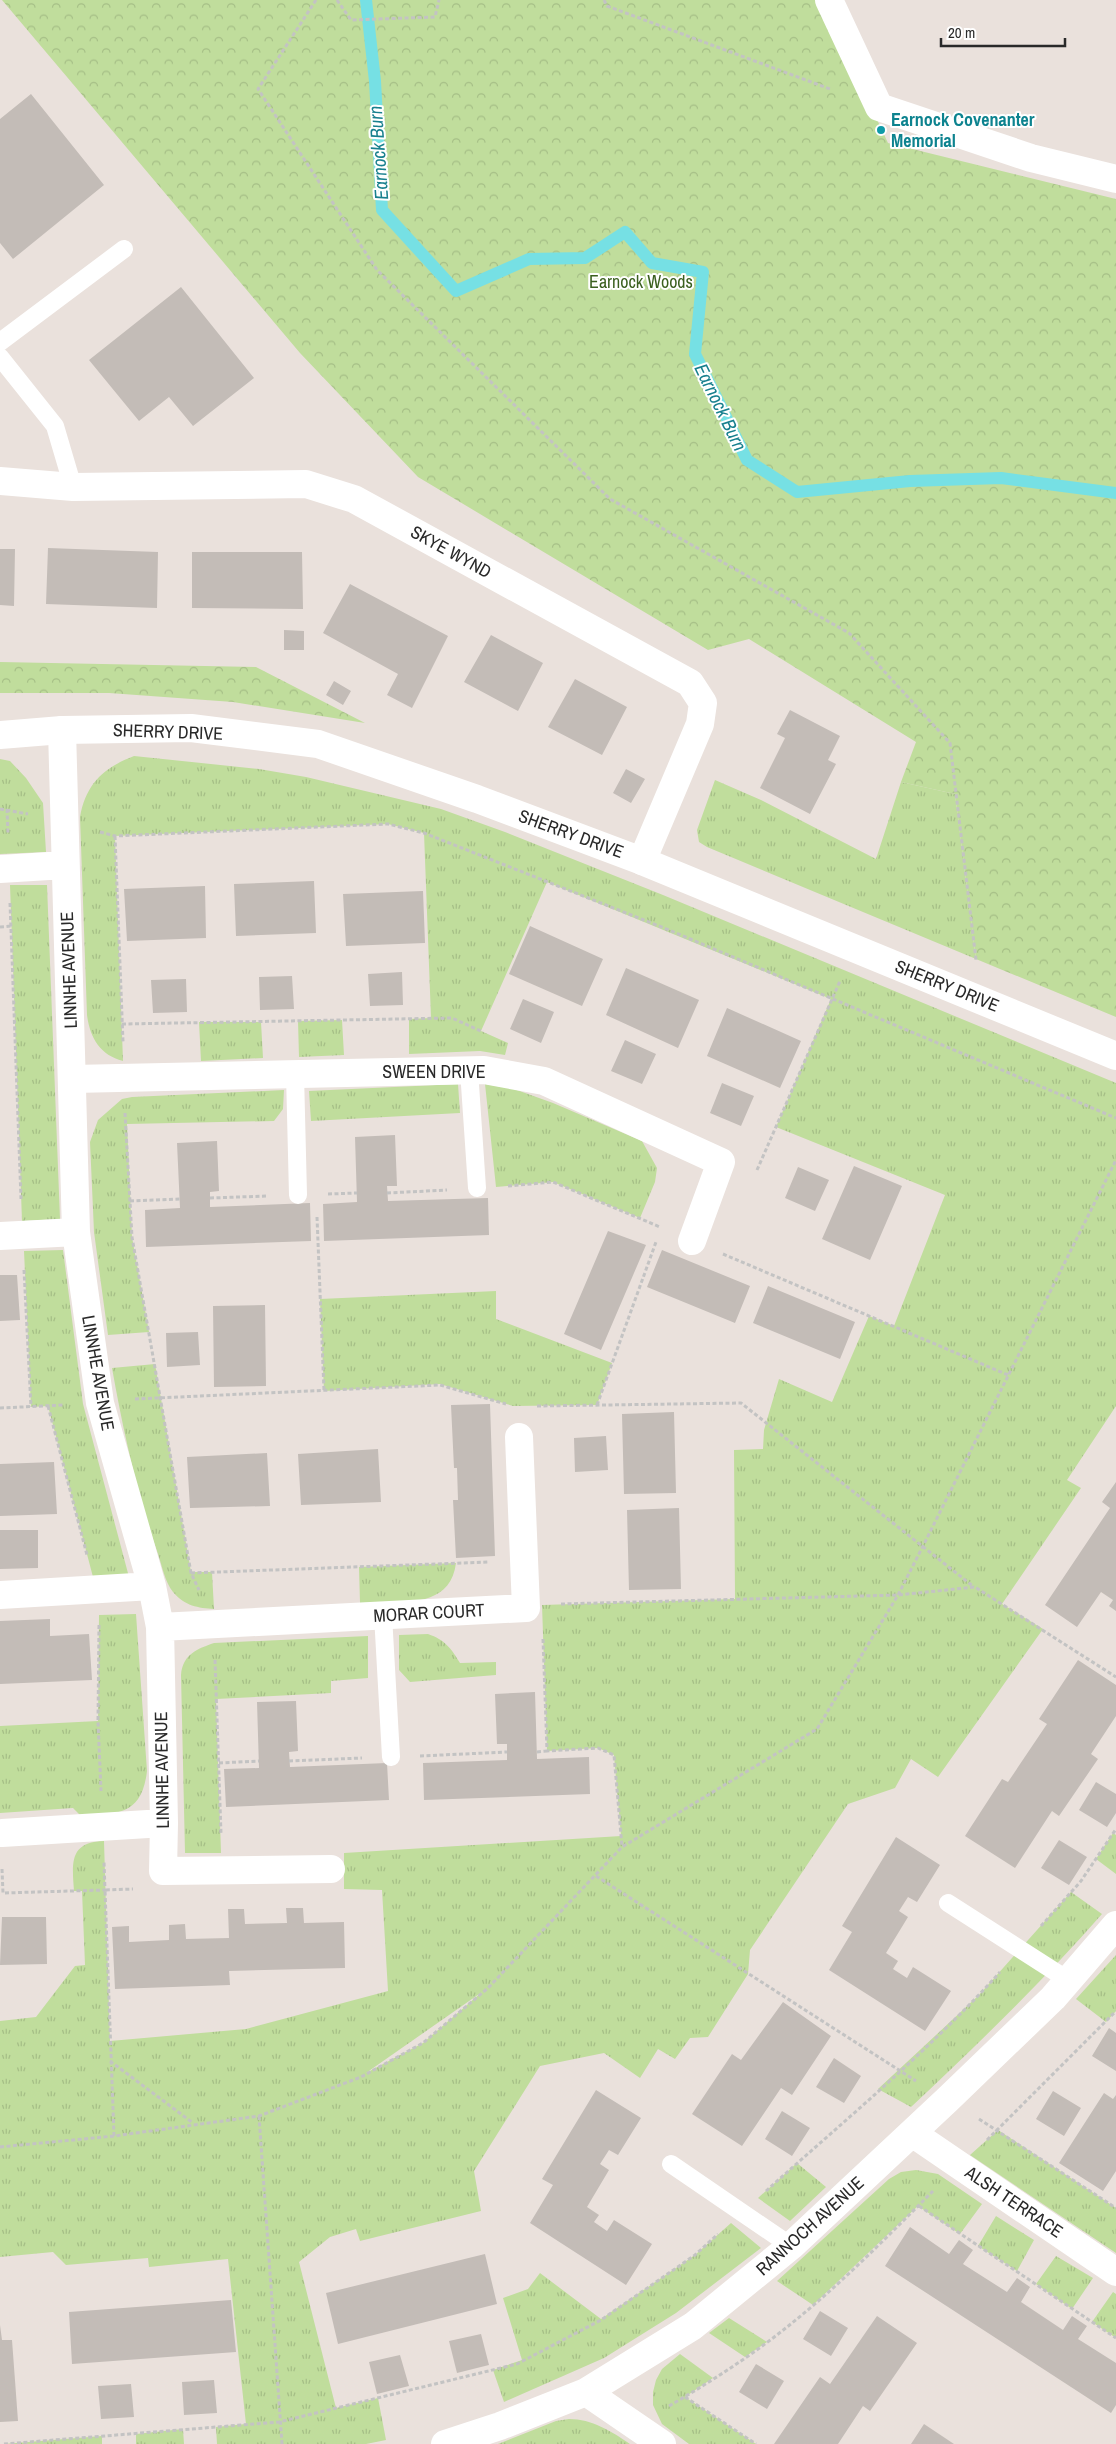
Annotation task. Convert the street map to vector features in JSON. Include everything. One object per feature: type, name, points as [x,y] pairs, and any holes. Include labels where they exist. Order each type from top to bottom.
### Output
[{"type":"street","points":[[829,0],[879,107],[1032,158],[1116,179]]},
{"type":"street","name":"SKYE WYND","points":[[0,481],[73,487],[306,484],[346,497],[690,682],[703,704],[700,724],[642,861]]},
{"type":"street","name":"SHERRY DRIVE","points":[[0,735],[62,730],[191,728],[318,744],[477,799],[642,861],[1116,1056]]},
{"type":"street","name":"LINNHE AVENUE","points":[[62,730],[76,1232],[100,1403],[152,1586],[160,1627],[164,1823],[162,1871],[332,1869]]},
{"type":"street","points":[[5,869],[65,865]]},
{"type":"street","name":"SWEEN DRIVE","points":[[73,1079],[469,1070],[500,1073],[544,1081],[721,1162],[692,1241]]},
{"type":"street","points":[[12,1236],[76,1232]]},
{"type":"street","name":"MORAR COURT","points":[[160,1627],[526,1608],[519,1437]]},
{"type":"street","points":[[0,1595],[152,1586]]},
{"type":"street","points":[[2,1833],[164,1823]]},
{"type":"street","name":"RANNOCH AVENUE","points":[[445,2444],[500,2426],[586,2392],[693,2326],[791,2246],[947,2100],[1068,1980],[1116,1926]]},
{"type":"street","name":"ALSH TERRACE","points":[[912,2133],[1116,2272]]},
{"type":"street","points":[[586,2392],[662,2444]]},
{"type":"lane","points":[[0,342],[124,248]]},
{"type":"lane","points":[[0,357],[55,426],[73,487]]},
{"type":"lane","points":[[469,1070],[477,1188]]},
{"type":"lane","points":[[295,1074],[298,1195]]},
{"type":"lane","points":[[383,1615],[390,1757]]},
{"type":"lane","points":[[948,1903],[1068,1980]]},
{"type":"lane","points":[[671,2164],[791,2246]]},
{"type":"path","points":[[316,0],[258,89],[377,270],[610,499],[849,633],[950,743],[982,1000]]},
{"type":"path","points":[[337,0],[351,20],[435,17],[439,0]]},
{"type":"path","points":[[604,0],[607,6],[879,107]]},
{"type":"path","points":[[7,809],[5,869],[11,926],[12,1236],[31,1406]]},
{"type":"path","points":[[66,822],[115,836],[388,824],[424,833],[664,928],[1116,1118]]},
{"type":"path","points":[[115,836],[132,1236],[191,1573],[214,1624]]},
{"type":"path","points":[[0,927],[11,926]]},
{"type":"path","points":[[756,1172],[854,948]]},
{"type":"path","points":[[122,1024],[452,1018],[508,1043],[500,1073]]},
{"type":"path","points":[[0,2147],[114,2136],[259,2116],[361,2077],[423,2043],[488,1988],[622,1847],[817,1730],[898,1595],[924,1546],[1116,1160]]},
{"type":"path","points":[[387,1193],[553,1182],[662,1227],[597,1405]]},
{"type":"path","points":[[130,1201],[180,1199]]},
{"type":"path","points":[[316,1213],[324,1391]]},
{"type":"path","points":[[725,1244],[721,1254],[1008,1375]]},
{"type":"path","points":[[0,1408],[100,1403],[161,1397],[440,1385],[513,1406],[741,1403],[975,1588],[1116,1677]]},
{"type":"path","points":[[2,1833],[2,1893],[105,1890],[98,1721],[99,1615],[96,1589],[48,1406]]},
{"type":"path","points":[[513,1406],[519,1437]]},
{"type":"path","points":[[191,1573],[524,1561]]},
{"type":"path","points":[[559,1604],[898,1595],[975,1588]]},
{"type":"path","points":[[542,1634],[547,1752]]},
{"type":"path","points":[[537,1752],[598,1748],[614,1755],[622,1847]]},
{"type":"path","points":[[219,1763],[259,1761]]},
{"type":"path","points":[[596,1876],[899,2070],[998,2130],[1116,2208]]},
{"type":"path","points":[[635,2426],[685,2397],[737,2363],[792,2323],[845,2276],[959,2165],[998,2130],[1116,2011]]},
{"type":"path","points":[[110,2060],[193,2124]]},
{"type":"path","points":[[4,2444],[279,2422],[517,2364],[601,2320],[695,2255],[899,2070]]},
{"type":"path","points":[[259,2116],[282,2444]]},
{"type":"path","points":[[918,2206],[1116,2338]]},
{"type":"path","points":[[685,2397],[756,2444]]},
{"type":"green space","name":"Earnock Woods","points":[[2,0],[821,0],[888,143],[1116,199],[1116,1017],[976,959],[955,794],[901,782],[916,742],[749,639],[708,650],[418,477],[300,353]]},
{"type":"green space","points":[[0,662],[256,667],[365,723],[233,702],[109,693],[0,693]]},
{"type":"green space","points":[[134,756],[259,769],[306,777],[441,809],[505,832],[663,895],[1116,1083],[1116,1406],[1067,1480],[1081,1488],[1002,1604],[1043,1629],[938,1777],[911,1759],[895,1788],[848,1804],[750,1950],[748,1974],[708,2037],[690,2038],[675,2059],[658,2049],[640,2078],[604,2053],[540,2066],[474,2171],[481,2211],[360,2241],[356,2229],[330,2237],[299,2262],[336,2408],[378,2398],[386,2440],[366,2444],[217,2444],[216,2427],[246,2424],[228,2259],[149,2267],[148,2258],[66,2265],[53,2252],[0,2257],[0,2021],[36,2017],[75,1966],[85,1965],[82,1891],[74,1891],[73,1863],[75,1856],[84,1845],[104,1841],[110,2041],[246,2029],[388,1991],[382,1890],[344,1889],[344,1853],[621,1836],[614,1755],[598,1748],[547,1751],[542,1605],[735,1599],[734,1450],[763,1449],[764,1430],[779,1379],[832,1402],[869,1316],[894,1326],[945,1195],[776,1127],[831,999],[547,882],[481,1031],[508,1043],[505,1055],[480,1051],[409,1054],[409,1019],[431,1018],[424,833],[388,824],[115,836],[123,1061],[108,1055],[94,1038],[87,1015],[80,817],[83,805],[92,786],[105,772]],"holes":[[[482,1992],[423,2043],[366,2073]]]},
{"type":"green space","points":[[0,759],[10,761],[26,778],[43,803],[46,852],[0,854]]},
{"type":"green space","points":[[715,780],[761,800],[876,859],[901,782],[955,794],[976,959],[699,842],[697,830]]},
{"type":"green space","points":[[10,885],[47,885],[60,1219],[22,1221]]},
{"type":"green space","points":[[342,1020],[344,1055],[299,1057],[298,1021]]},
{"type":"green space","points":[[199,1022],[261,1022],[263,1058],[201,1061]]},
{"type":"green space","points":[[458,1084],[460,1113],[311,1121],[309,1091]]},
{"type":"green space","points":[[485,1084],[514,1089],[553,1103],[642,1141],[657,1168],[655,1182],[640,1218],[553,1182],[496,1187]]},
{"type":"green space","points":[[284,1090],[283,1109],[274,1121],[127,1124],[132,1237],[149,1332],[108,1335],[94,1232],[90,1142],[98,1120],[122,1099],[132,1097]]},
{"type":"green space","points":[[63,1250],[83,1404],[129,1577],[93,1577],[48,1406],[31,1407],[24,1251]]},
{"type":"green space","points":[[496,1291],[496,1319],[612,1363],[597,1405],[513,1406],[440,1384],[324,1391],[320,1299]]},
{"type":"green space","points":[[155,1364],[191,1572],[212,1572],[214,1609],[197,1607],[187,1603],[170,1588],[150,1531],[131,1462],[112,1368]]},
{"type":"green space","points":[[456,1563],[452,1578],[444,1589],[433,1596],[405,1602],[360,1603],[359,1567]]},
{"type":"green space","points":[[136,1614],[147,1771],[140,1796],[134,1804],[126,1809],[107,1815],[82,1817],[73,1808],[0,1813],[0,1726],[98,1721],[99,1615]]},
{"type":"green space","points":[[428,1634],[447,1645],[460,1663],[496,1662],[496,1675],[410,1682],[399,1670],[399,1635]]},
{"type":"green space","points":[[368,1636],[368,1678],[331,1681],[331,1693],[216,1699],[221,1853],[185,1853],[181,1675],[182,1668],[188,1657],[197,1650],[214,1643]]},
{"type":"green space","points":[[1113,1833],[1116,1835],[1116,1874],[1096,1859]]},
{"type":"green space","points":[[1071,1892],[1102,1914],[1033,1989],[911,2107],[878,2089],[979,1995]]},
{"type":"green space","points":[[1116,1955],[1116,2011],[1106,2022],[1076,1999]]},
{"type":"green space","points":[[998,2130],[1116,2208],[1116,2253],[970,2155]]},
{"type":"green space","points":[[797,2163],[826,2187],[790,2221],[758,2198]]},
{"type":"green space","points":[[916,2170],[938,2174],[982,2204],[960,2234],[918,2206],[813,2305],[777,2281],[889,2179],[901,2172]]},
{"type":"green space","points":[[996,2216],[1034,2240],[1017,2271],[978,2246]]},
{"type":"green space","points":[[731,2223],[761,2248],[676,2313],[604,2358],[504,2402],[493,2370],[522,2360],[503,2298],[528,2289],[540,2273],[601,2319],[695,2255]]},
{"type":"green space","points":[[1056,2256],[1093,2278],[1072,2309],[1036,2284]]},
{"type":"green space","points":[[1113,2292],[1116,2294],[1116,2338],[1092,2322]]},
{"type":"green space","points":[[729,2318],[767,2342],[745,2357],[709,2333]]},
{"type":"green space","points":[[680,2354],[713,2378],[685,2397],[756,2444],[689,2444],[662,2424],[653,2405],[653,2392],[656,2380],[662,2369]]},
{"type":"green space","points":[[569,2419],[593,2423],[630,2444],[498,2444],[556,2421]]},
{"type":"green space","points":[[183,2429],[184,2444],[136,2444],[136,2434]]},
{"type":"green space","points":[[102,2436],[102,2444],[4,2444]]},
{"type":"building","points":[[31,94],[104,185],[13,259],[0,243],[0,119]]},
{"type":"building","points":[[181,287],[254,378],[193,426],[169,397],[139,421],[89,360]]},
{"type":"building","points":[[48,548],[158,552],[157,608],[46,604]]},
{"type":"building","points":[[0,549],[15,549],[14,606],[0,605]]},
{"type":"building","points":[[192,552],[302,552],[303,609],[192,608]]},
{"type":"building","points":[[350,584],[448,636],[412,708],[387,695],[398,674],[323,633]]},
{"type":"building","points":[[284,630],[304,631],[304,650],[284,650]]},
{"type":"building","points":[[491,635],[543,663],[518,711],[464,682]]},
{"type":"building","points":[[575,679],[627,707],[602,755],[548,727]]},
{"type":"building","points":[[334,681],[351,691],[343,705],[326,695]]},
{"type":"building","points":[[790,710],[840,736],[828,760],[836,764],[810,814],[760,788],[785,738],[777,734]]},
{"type":"building","points":[[626,769],[645,779],[631,803],[613,793]]},
{"type":"building","points":[[314,881],[316,933],[236,936],[234,884]]},
{"type":"building","points":[[205,886],[206,938],[127,941],[124,889]]},
{"type":"building","points":[[423,891],[425,943],[346,946],[343,894]]},
{"type":"building","points":[[530,926],[603,959],[582,1006],[509,974]]},
{"type":"building","points":[[626,968],[699,1000],[678,1048],[606,1015]]},
{"type":"building","points":[[402,972],[403,1005],[370,1006],[368,974]]},
{"type":"building","points":[[292,976],[294,1009],[260,1010],[259,977]]},
{"type":"building","points":[[186,979],[187,1012],[153,1013],[151,980]]},
{"type":"building","points":[[523,999],[554,1012],[541,1043],[510,1029]]},
{"type":"building","points":[[727,1008],[801,1041],[780,1088],[707,1056]]},
{"type":"building","points":[[625,1040],[656,1054],[642,1084],[611,1071]]},
{"type":"building","points":[[722,1083],[754,1096],[741,1126],[710,1113]]},
{"type":"building","points":[[395,1135],[397,1186],[387,1186],[388,1201],[488,1198],[489,1235],[324,1241],[323,1204],[357,1202],[355,1137]]},
{"type":"building","points":[[217,1141],[219,1191],[210,1192],[210,1207],[310,1203],[311,1241],[146,1247],[145,1210],[180,1208],[177,1143]]},
{"type":"building","points":[[854,1166],[902,1186],[870,1260],[822,1239]]},
{"type":"building","points":[[798,1167],[829,1180],[815,1211],[785,1198]]},
{"type":"building","points":[[608,1231],[646,1245],[601,1350],[564,1334]]},
{"type":"building","points":[[662,1250],[750,1286],[735,1323],[647,1287]]},
{"type":"building","points":[[0,1275],[17,1275],[20,1320],[0,1321]]},
{"type":"building","points":[[768,1286],[855,1322],[840,1359],[753,1323]]},
{"type":"building","points":[[265,1305],[266,1386],[214,1387],[213,1306]]},
{"type":"building","points":[[198,1332],[200,1365],[167,1367],[166,1333]]},
{"type":"building","points":[[490,1404],[495,1556],[456,1558],[453,1500],[458,1500],[457,1468],[454,1468],[451,1405]]},
{"type":"building","points":[[674,1412],[676,1493],[624,1494],[622,1414]]},
{"type":"building","points":[[606,1436],[608,1470],[575,1472],[574,1438]]},
{"type":"building","points":[[378,1449],[381,1502],[301,1505],[298,1454]]},
{"type":"building","points":[[267,1453],[270,1506],[190,1508],[187,1457]]},
{"type":"building","points":[[54,1462],[57,1514],[0,1516],[0,1464]]},
{"type":"building","points":[[1116,1482],[1116,1611],[1109,1606],[1113,1600],[1101,1592],[1077,1627],[1045,1605],[1110,1508],[1102,1502]]},
{"type":"building","points":[[679,1508],[681,1589],[629,1590],[627,1510]]},
{"type":"building","points":[[0,1530],[38,1530],[38,1568],[0,1569]]},
{"type":"building","points":[[50,1619],[50,1636],[89,1634],[92,1680],[0,1684],[0,1621]]},
{"type":"building","points":[[1078,1660],[1116,1685],[1116,1716],[1091,1754],[1098,1759],[1059,1816],[1052,1811],[1015,1868],[965,1836],[1002,1779],[1008,1782],[1047,1724],[1039,1719]]},
{"type":"building","points":[[535,1692],[537,1759],[589,1757],[590,1794],[424,1800],[423,1763],[507,1760],[507,1744],[497,1744],[495,1694]]},
{"type":"building","points":[[296,1701],[298,1751],[289,1752],[290,1767],[387,1763],[389,1800],[226,1807],[224,1769],[259,1768],[257,1702]]},
{"type":"building","points":[[1096,1782],[1116,1794],[1116,1813],[1107,1827],[1079,1810]]},
{"type":"building","points":[[896,1837],[940,1865],[917,1902],[908,1897],[899,1911],[908,1917],[886,1953],[898,1961],[893,1969],[907,1978],[913,1967],[951,1991],[925,2031],[829,1970],[852,1932],[842,1926]]},
{"type":"building","points":[[1059,1840],[1087,1857],[1069,1885],[1041,1868]]},
{"type":"building","points":[[286,1908],[303,1908],[304,1923],[344,1922],[345,1968],[229,1971],[230,1985],[115,1989],[112,1927],[129,1926],[129,1942],[169,1940],[169,1925],[185,1924],[186,1939],[229,1938],[228,1909],[244,1909],[245,1924],[287,1923]]},
{"type":"building","points":[[2,1917],[46,1917],[47,1964],[0,1965]]},
{"type":"building","points":[[783,2002],[831,2036],[792,2095],[781,2088],[742,2146],[692,2114],[732,2054],[741,2060]]},
{"type":"building","points":[[1109,2028],[1116,2033],[1116,2071],[1092,2056]]},
{"type":"building","points":[[834,2058],[861,2076],[844,2103],[816,2087]]},
{"type":"building","points":[[596,2090],[641,2118],[618,2155],[609,2150],[600,2164],[609,2170],[587,2207],[599,2215],[594,2222],[607,2231],[614,2220],[652,2244],[626,2285],[530,2223],[553,2185],[542,2179]]},
{"type":"building","points":[[1053,2091],[1081,2108],[1064,2136],[1036,2119]]},
{"type":"building","points":[[1104,2093],[1113,2099],[1116,2095],[1116,2171],[1103,2191],[1059,2163]]},
{"type":"building","points":[[782,2111],[810,2128],[792,2156],[765,2139]]},
{"type":"building","points":[[910,2227],[949,2254],[959,2240],[973,2250],[963,2264],[1007,2292],[1017,2278],[1030,2287],[1021,2302],[1063,2330],[1072,2316],[1087,2326],[1078,2339],[1116,2363],[1116,2405],[1111,2413],[885,2266]]},
{"type":"building","points":[[485,2254],[497,2304],[338,2344],[326,2293]]},
{"type":"building","points":[[231,2300],[236,2352],[72,2364],[69,2312]]},
{"type":"building","points":[[820,2311],[848,2328],[831,2356],[803,2339]]},
{"type":"building","points":[[877,2316],[917,2343],[870,2411],[863,2406],[838,2444],[774,2444],[820,2377],[830,2384]]},
{"type":"building","points":[[0,2325],[2,2340],[12,2340],[18,2421],[0,2422]]},
{"type":"building","points":[[481,2334],[489,2365],[457,2373],[449,2341]]},
{"type":"building","points":[[400,2355],[409,2386],[377,2394],[369,2362]]},
{"type":"building","points":[[756,2364],[784,2381],[767,2409],[739,2392]]},
{"type":"building","points":[[214,2380],[217,2413],[184,2415],[182,2382]]},
{"type":"building","points":[[131,2384],[134,2417],[101,2419],[98,2386]]},
{"type":"building","points":[[924,2424],[954,2444],[911,2444]]},
{"type":"waterway","name":"Earnock Burn","points":[[366,0],[375,81],[382,210],[456,291],[529,259],[585,258],[625,232],[652,263],[703,272],[695,354],[747,460],[797,492],[910,481],[1001,478],[1116,493]]},
{"type":"place","name":"Earnock Covenanter Memorial","points":[[881,130]]}]
